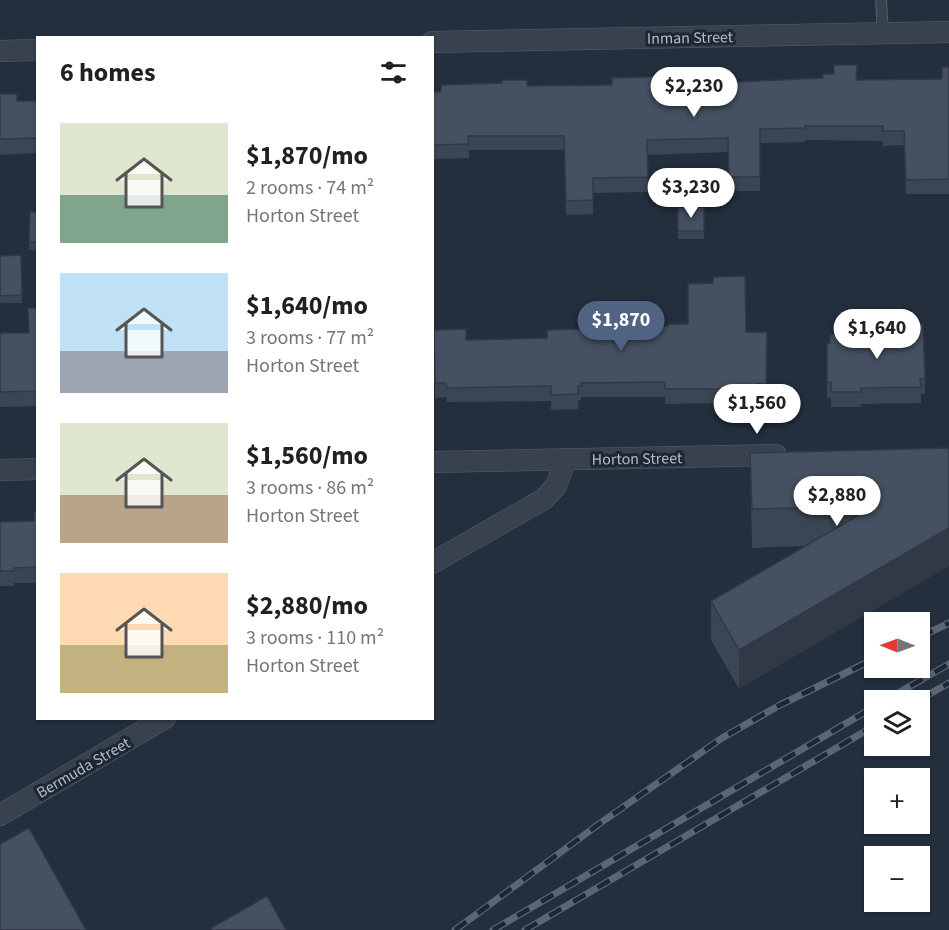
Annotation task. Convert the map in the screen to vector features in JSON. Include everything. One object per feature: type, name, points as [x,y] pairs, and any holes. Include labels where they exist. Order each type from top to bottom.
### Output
[{"type":"street","name":"Inman Street","points":[[434,42],[949,32]]},
{"type":"street","points":[[0,51],[36,50]]},
{"type":"street","name":"Horton Street","points":[[434,462],[793,454]]},
{"type":"street","points":[[434,562],[544,499],[556,486],[566,459]]},
{"type":"street","points":[[0,470],[36,469]]},
{"type":"street","name":"Bermuda Street","points":[[0,815],[162,720]]},
{"type":"lane","points":[[881,0],[883,33]]},
{"type":"building","points":[[834,65],[857,65],[856,80],[941,79],[942,67],[949,67],[949,179],[906,180],[904,131],[883,131],[883,126],[805,126],[805,128],[760,129],[760,177],[729,177],[728,138],[647,140],[648,177],[593,178],[593,200],[566,201],[564,136],[468,136],[469,144],[434,145],[434,92],[441,92],[441,85],[527,80],[527,86],[612,85],[612,78],[683,76],[683,83],[693,84],[823,78],[823,74],[834,74]]},
{"type":"building","points":[[0,94],[17,94],[17,101],[36,101],[36,138],[0,139]]},
{"type":"building","points":[[678,207],[704,207],[704,231],[678,231]]},
{"type":"building","points":[[30,212],[36,212],[36,242],[29,242]]},
{"type":"building","points":[[21,255],[22,295],[0,296],[0,256]]},
{"type":"building","points":[[745,276],[746,332],[767,332],[766,384],[756,384],[756,394],[727,395],[727,389],[665,389],[665,382],[581,383],[581,386],[578,386],[578,394],[551,395],[551,386],[447,388],[446,383],[435,383],[434,330],[466,329],[466,340],[547,338],[547,330],[688,324],[688,284],[713,283],[713,277]]},
{"type":"building","points":[[28,308],[36,308],[36,391],[0,392],[0,333],[29,333]]},
{"type":"building","points":[[923,323],[925,378],[920,379],[921,387],[861,388],[861,392],[831,392],[831,382],[827,382],[827,343],[830,343],[830,334],[899,333],[898,324]]},
{"type":"building","points":[[949,448],[949,528],[739,650],[711,601],[874,506],[752,509],[750,453]]},
{"type":"building","points":[[34,511],[36,511],[36,567],[0,571],[0,522],[34,521]]},
{"type":"building","points":[[29,828],[86,930],[0,930],[0,844]]},
{"type":"building","points":[[267,896],[286,930],[213,930],[211,928]]},
{"type":"railway","points":[[930,632],[949,623]]},
{"type":"railway","points":[[455,930],[599,824],[722,738],[780,705],[864,664]]},
{"type":"railway","points":[[904,690],[949,664]]},
{"type":"railway","points":[[930,694],[949,683]]},
{"type":"railway","points":[[493,930],[864,713]]},
{"type":"railway","points":[[525,930],[864,732]]}]
